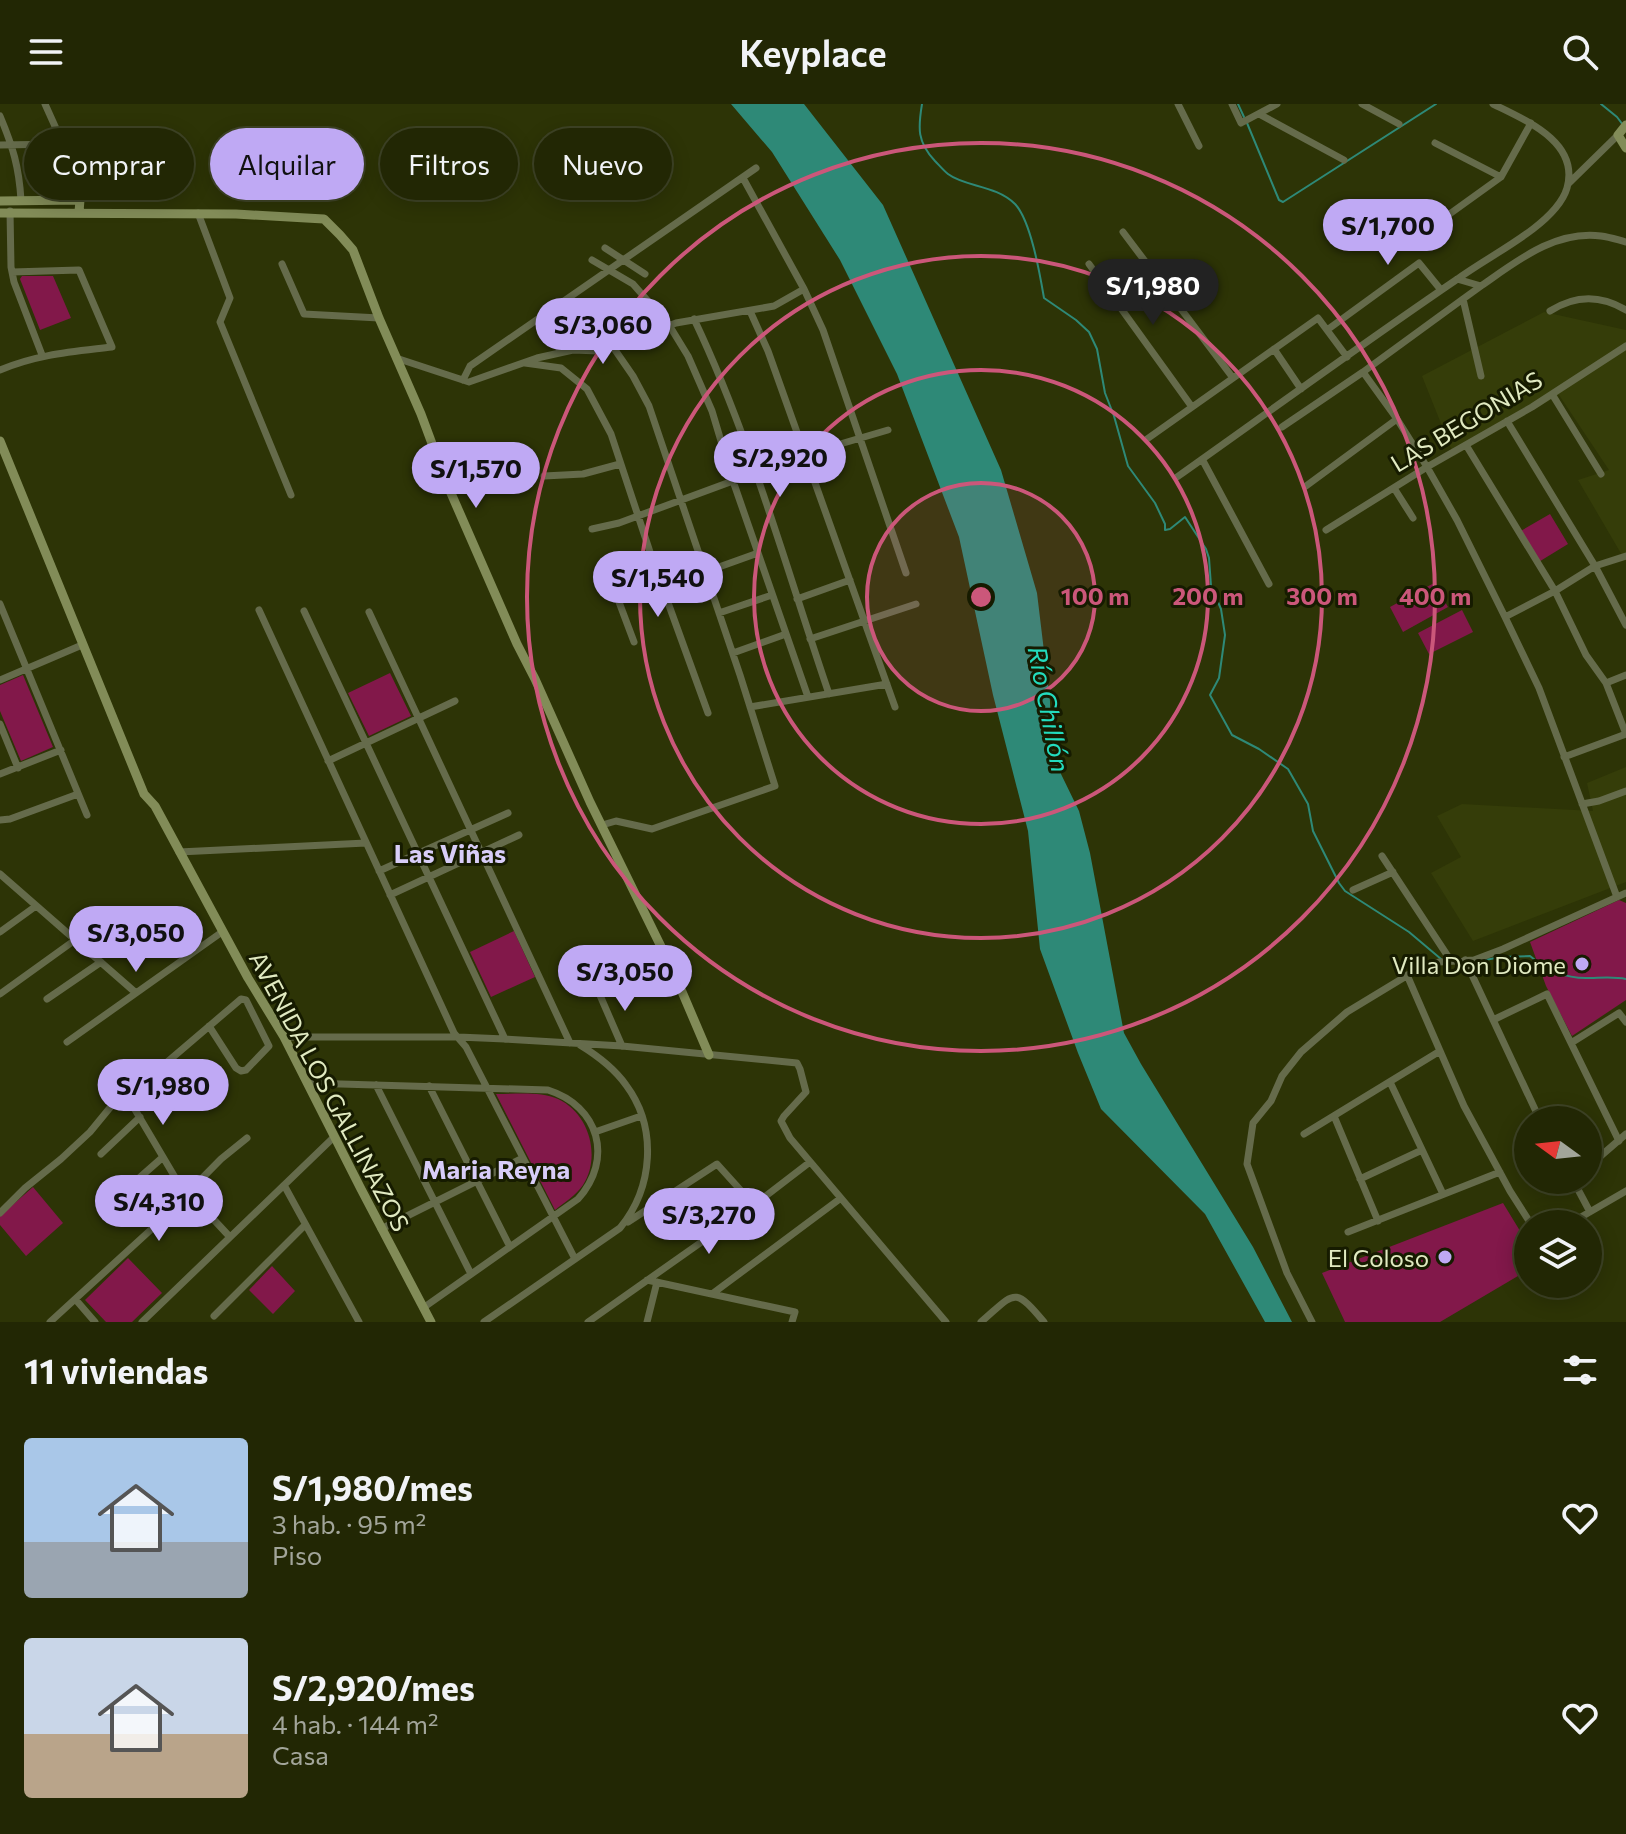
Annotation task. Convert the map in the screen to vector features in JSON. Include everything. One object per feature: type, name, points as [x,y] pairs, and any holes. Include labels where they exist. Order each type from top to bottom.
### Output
[{"type":"street","points":[[0,145],[63,144],[45,104]]},
{"type":"street","points":[[1178,104],[1199,146]]},
{"type":"street","points":[[1232,104],[1241,123],[1277,104]]},
{"type":"street","points":[[1362,104],[1399,124]]},
{"type":"street","points":[[1177,477],[1532,229],[1561,202],[1569,175],[1561,149],[1531,123],[1493,104]]},
{"type":"street","points":[[1259,114],[1344,160]]},
{"type":"street","points":[[0,116],[19,170],[5,213],[12,272],[42,355]]},
{"type":"street","points":[[1419,236],[1501,177],[1531,123]]},
{"type":"street","points":[[1568,184],[1626,125]]},
{"type":"street","points":[[1618,135],[1626,148]]},
{"type":"street","points":[[1435,143],[1501,177]]},
{"type":"street","points":[[463,380],[470,366],[756,168]]},
{"type":"street","points":[[743,178],[823,330],[906,573]]},
{"type":"street","points":[[10,201],[80,200],[79,212]]},
{"type":"street","points":[[5,213],[198,213],[324,219],[353,250],[447,484],[517,644],[674,973],[709,1055]]},
{"type":"street","points":[[198,213],[230,298],[220,322],[291,495]]},
{"type":"street","points":[[1123,232],[1233,378]]},
{"type":"street","points":[[1282,427],[1538,248],[1574,237],[1601,236],[1626,242]]},
{"type":"street","points":[[605,248],[645,274]]},
{"type":"street","points":[[592,260],[633,284],[669,325],[688,356],[712,411],[808,697]]},
{"type":"street","points":[[1327,330],[1419,263],[1441,290]]},
{"type":"street","points":[[282,264],[304,314],[379,318]]},
{"type":"street","points":[[1089,264],[1192,407]]},
{"type":"street","points":[[0,370],[42,355],[112,347],[79,270],[12,272]]},
{"type":"street","points":[[1457,279],[1481,286]]},
{"type":"street","points":[[396,358],[471,381],[537,358],[573,350],[599,351],[669,325],[774,306],[804,289]]},
{"type":"street","points":[[1550,311],[1567,302],[1586,298],[1603,300],[1626,310]]},
{"type":"street","points":[[1463,299],[1481,376]]},
{"type":"street","points":[[750,311],[806,454],[895,707]]},
{"type":"street","points":[[1147,439],[1318,318],[1347,357]]},
{"type":"street","points":[[694,319],[719,372],[829,694]]},
{"type":"street","name":"LAS BEGONIAS","points":[[1326,530],[1626,346]]},
{"type":"street","points":[[602,825],[616,821],[652,829],[775,786],[649,406],[613,347]]},
{"type":"street","points":[[1274,349],[1301,389]]},
{"type":"street","points":[[524,362],[561,368],[587,389],[611,434],[708,713]]},
{"type":"street","points":[[1363,372],[1427,467],[1505,617],[1539,688],[1617,897]]},
{"type":"street","points":[[1552,394],[1601,474]]},
{"type":"street","points":[[1306,486],[1397,419]]},
{"type":"street","points":[[1507,421],[1595,566],[1626,625]]},
{"type":"street","points":[[592,529],[619,523],[806,454],[888,430]]},
{"type":"street","name":"AVENIDA LOS GALLINAZOS","points":[[0,441],[144,794],[155,806],[222,932],[284,1037],[330,1140],[431,1322]]},
{"type":"street","points":[[1466,445],[1555,591],[1586,655],[1606,683],[1626,734],[1564,757]]},
{"type":"street","points":[[1202,459],[1269,584]]},
{"type":"street","points":[[544,476],[583,474],[620,464]]},
{"type":"street","points":[[1394,488],[1413,518]]},
{"type":"street","points":[[705,572],[758,553]]},
{"type":"street","points":[[1505,617],[1595,566],[1626,556]]},
{"type":"street","points":[[634,642],[610,578],[654,564]]},
{"type":"street","points":[[797,599],[850,580]]},
{"type":"street","points":[[719,613],[772,595]]},
{"type":"street","points":[[0,604],[4,626],[26,669],[87,815]]},
{"type":"street","points":[[810,639],[916,604]]},
{"type":"street","points":[[259,610],[454,1033],[466,1047],[575,1259]]},
{"type":"street","points":[[304,611],[505,1039]]},
{"type":"street","points":[[369,612],[574,1044],[600,1058],[615,1071],[635,1100],[648,1149],[645,1182],[631,1214],[620,1228]]},
{"type":"street","points":[[733,653],[786,634]]},
{"type":"street","points":[[0,680],[82,645]]},
{"type":"street","points":[[1606,683],[1626,675]]},
{"type":"street","points":[[750,707],[887,684]]},
{"type":"street","points":[[328,761],[455,701]]},
{"type":"street","points":[[0,724],[18,768]]},
{"type":"street","points":[[0,774],[61,750]]},
{"type":"street","points":[[1582,804],[1626,791]]},
{"type":"street","points":[[0,820],[78,794]]},
{"type":"street","points":[[379,871],[508,813]]},
{"type":"street","points":[[390,895],[519,835]]},
{"type":"street","points":[[179,852],[366,843]]},
{"type":"street","points":[[1382,856],[1451,961]]},
{"type":"street","points":[[1353,890],[1393,872]]},
{"type":"street","points":[[0,874],[136,993]]},
{"type":"street","points":[[1312,1322],[1287,1273],[1247,1164],[1253,1123],[1271,1101],[1282,1076],[1301,1052],[1347,1012],[1407,975],[1439,962],[1474,960],[1626,893]]},
{"type":"street","points":[[0,932],[36,906]]},
{"type":"street","points":[[67,1042],[222,932]]},
{"type":"street","points":[[0,994],[75,940]]},
{"type":"street","points":[[1465,960],[1533,1106]]},
{"type":"street","points":[[47,999],[101,962]]},
{"type":"street","points":[[1407,975],[1464,1106],[1523,1210]]},
{"type":"street","points":[[599,993],[622,1046]]},
{"type":"street","points":[[1493,1020],[1547,994],[1619,1141]]},
{"type":"street","points":[[0,1213],[90,1132],[127,1087],[145,1081],[209,1026],[241,999],[254,1013],[269,1046],[246,1070],[241,1071],[209,1026]]},
{"type":"street","points":[[1571,1043],[1619,1013],[1626,1022]]},
{"type":"street","points":[[284,1037],[505,1039],[622,1046],[797,1063],[806,1092],[781,1121],[790,1138],[946,1322]]},
{"type":"street","points":[[1304,1134],[1440,1051]]},
{"type":"street","points":[[1390,1082],[1443,1194]]},
{"type":"street","points":[[307,1083],[536,1088],[560,1094],[580,1108],[595,1132],[598,1159],[594,1175],[578,1199],[423,1308]]},
{"type":"street","points":[[376,1085],[471,1274]]},
{"type":"street","points":[[429,1086],[510,1247]]},
{"type":"street","points":[[124,1091],[176,1179],[229,1236]]},
{"type":"street","points":[[595,1132],[641,1116]]},
{"type":"street","points":[[1334,1116],[1378,1221]]},
{"type":"street","points":[[101,1154],[140,1117]]},
{"type":"street","points":[[1602,1155],[1626,1134]]},
{"type":"street","points":[[50,1322],[156,1225],[221,1159],[247,1138]]},
{"type":"street","points":[[142,1322],[330,1140]]},
{"type":"street","points":[[1360,1179],[1422,1150]]},
{"type":"street","points":[[121,1194],[163,1157]]},
{"type":"street","points":[[381,1229],[523,1158]]},
{"type":"street","points":[[588,1322],[810,1162]]},
{"type":"street","points":[[484,1322],[716,1164],[754,1205]]},
{"type":"street","points":[[1348,1232],[1500,1172]]},
{"type":"street","points":[[284,1185],[359,1322]]},
{"type":"street","points":[[1593,1210],[1626,1191]]},
{"type":"street","points":[[712,1294],[841,1198]]},
{"type":"street","points":[[214,1316],[305,1225]]},
{"type":"street","points":[[647,1280],[795,1312],[792,1322]]},
{"type":"street","points":[[647,1322],[657,1282]]},
{"type":"street","points":[[981,1322],[1016,1296],[1022,1298],[1044,1322]]},
{"type":"street","points":[[76,1300],[95,1322]]},
{"type":"shaded area","points":[[22,276],[53,276],[71,318],[40,330],[20,279]]},
{"type":"shaded area","points":[[1544,312],[1626,330],[1626,562],[1578,480],[1609,470],[1559,395],[1454,456],[1422,376]]},
{"type":"shaded area","points":[[1550,514],[1568,544],[1537,563],[1519,532]]},
{"type":"shaded area","points":[[1434,583],[1448,607],[1403,632],[1390,607]]},
{"type":"shaded area","points":[[1462,610],[1473,632],[1429,654],[1418,633]]},
{"type":"shaded area","points":[[390,673],[411,716],[369,736],[348,693]]},
{"type":"shaded area","points":[[23,675],[53,747],[21,761],[0,711],[0,685]]},
{"type":"shaded area","points":[[1626,767],[1626,882],[1473,941],[1431,873],[1461,857],[1437,816],[1462,804],[1593,811],[1587,783]]},
{"type":"shaded area","name":"Villa Don Diome","points":[[1619,900],[1626,903],[1626,1000],[1572,1036],[1546,986],[1530,942]]},
{"type":"shaded area","points":[[514,931],[535,977],[491,997],[470,952]]},
{"type":"shaded area","points":[[496,1094],[551,1096],[569,1106],[585,1125],[591,1149],[588,1174],[580,1189],[555,1210]]},
{"type":"shaded area","points":[[33,1187],[63,1223],[26,1256],[0,1225],[0,1216]]},
{"type":"shaded area","name":"El Coloso","points":[[1503,1203],[1514,1221],[1514,1278],[1440,1322],[1345,1322],[1322,1273]]},
{"type":"shaded area","points":[[128,1258],[162,1293],[132,1322],[106,1322],[85,1300]]},
{"type":"shaded area","points":[[272,1266],[295,1291],[273,1314],[249,1290]]},
{"type":"water","name":"Río Chillón","points":[[731,104],[804,104],[883,205],[1001,470],[1037,593],[1050,701],[1051,747],[1079,811],[1090,853],[1124,1033],[1253,1247],[1292,1322],[1265,1322],[1205,1214],[1101,1109],[1040,949],[1028,831],[993,695],[959,537],[897,374],[840,260],[772,152]]},
{"type":"waterway","points":[[922,104],[920,134],[935,161],[955,178],[999,193],[1021,212],[1034,249],[1044,298],[1089,332],[1097,349],[1105,393],[1128,466],[1155,503],[1165,530],[1185,517],[1206,549],[1211,586],[1221,609],[1225,635],[1219,678],[1210,695],[1232,735],[1288,769],[1308,804],[1313,831],[1345,891],[1409,932],[1441,959]]},
{"type":"waterway","points":[[1238,104],[1244,117]]},
{"type":"waterway","points":[[1247,123],[1279,200],[1283,202],[1436,104]]},
{"type":"waterway","points":[[1601,104],[1623,125]]},
{"type":"waterway","points":[[1485,960],[1530,956],[1549,969],[1570,976],[1626,979]]},
{"type":"place","name":"Villa Don Diome","points":[[1582,964]]},
{"type":"place","name":"El Coloso","points":[[1445,1257]]},
{"type":"district","name":"Las Viñas","points":[[450,852]]},
{"type":"district","name":"Maria Reyna","points":[[496,1168]]}]
